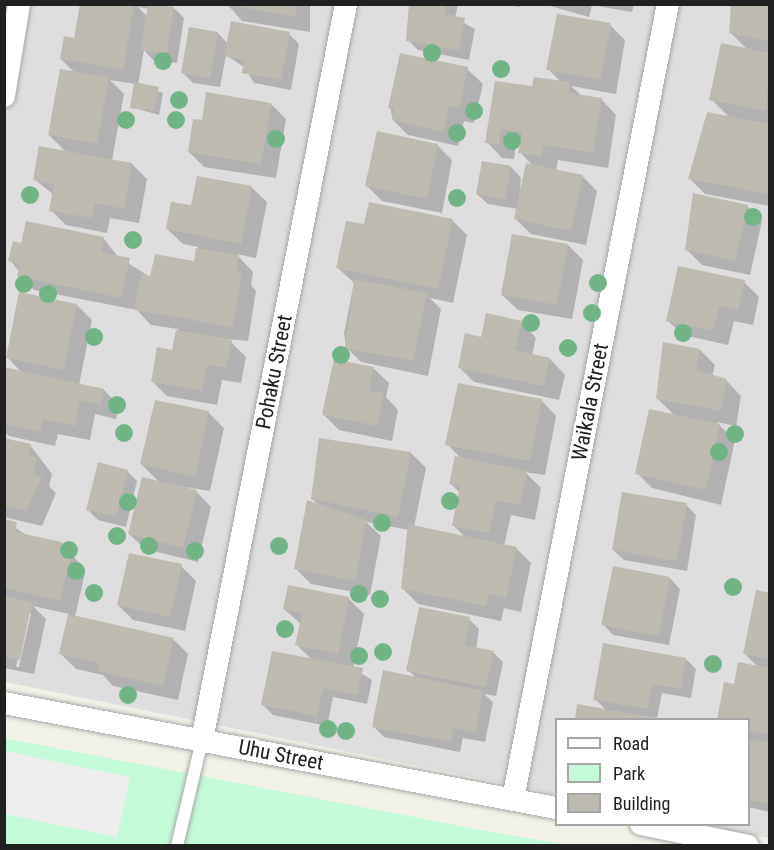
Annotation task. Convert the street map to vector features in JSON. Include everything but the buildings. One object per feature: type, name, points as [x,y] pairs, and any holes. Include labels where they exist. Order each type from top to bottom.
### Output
[{"type":"street","points":[[4,96],[18,4]]},
{"type":"street","name":"Pohaku Street","points":[[202,740],[346,4]]},
{"type":"street","name":"Waikala Street","points":[[513,799],[668,4]]},
{"type":"street","name":"Uhu Street","points":[[4,703],[555,808]]},
{"type":"street","points":[[646,826],[748,846]]},
{"type":"lane","points":[[177,846],[202,740]]},
{"type":"shaded area","points":[[4,5],[769,5],[769,838],[710,826],[750,826],[750,718],[555,718],[555,794],[5,682]]},
{"type":"shaded area","points":[[5,751],[130,777],[117,837],[5,814]]},
{"type":"green space","points":[[4,738],[492,832],[566,845],[5,845]]}]
